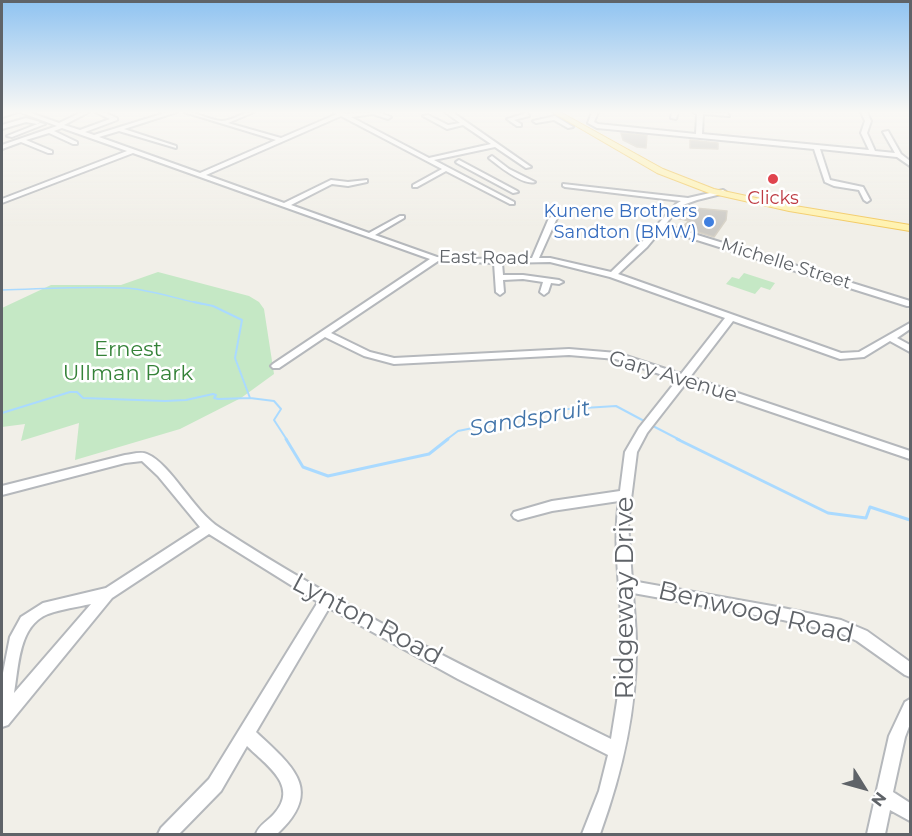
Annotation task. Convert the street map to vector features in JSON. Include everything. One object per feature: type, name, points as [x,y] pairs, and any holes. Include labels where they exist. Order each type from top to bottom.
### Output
[{"type":"main road","points":[[627,151],[695,184],[718,191],[844,218],[910,227]]},
{"type":"main road","points":[[691,199],[702,192],[695,184]]},
{"type":"street","points":[[2,201],[133,151]]},
{"type":"street","name":"East Road","points":[[133,151],[436,259],[535,259],[564,262],[613,275],[833,354],[848,357],[861,355],[910,326]]},
{"type":"street","points":[[200,175],[255,151]]},
{"type":"street","points":[[410,151],[512,203]]},
{"type":"street","points":[[427,160],[472,151]]},
{"type":"street","points":[[504,151],[528,168]]},
{"type":"street","points":[[817,151],[827,181],[862,188],[867,200]]},
{"type":"street","points":[[854,151],[899,155]]},
{"type":"street","points":[[897,151],[910,164]]},
{"type":"street","points":[[492,158],[507,170],[531,182]]},
{"type":"street","points":[[459,162],[515,192]]},
{"type":"street","points":[[415,186],[446,169]]},
{"type":"street","points":[[471,181],[507,170]]},
{"type":"street","points":[[285,205],[331,182],[348,184],[365,181]]},
{"type":"street","points":[[565,185],[691,199]]},
{"type":"street","points":[[613,275],[661,226],[676,207],[691,199],[718,191]]},
{"type":"street","points":[[370,235],[402,217]]},
{"type":"street","points":[[535,259],[553,218]]},
{"type":"street","name":"Michelle Street","points":[[661,226],[910,304]]},
{"type":"street","points":[[276,366],[436,259]]},
{"type":"street","points":[[498,260],[500,292]]},
{"type":"street","points":[[500,278],[523,277],[559,282]]},
{"type":"street","points":[[544,292],[548,280]]},
{"type":"street","name":"Ridgeway Drive","points":[[591,834],[607,791],[618,751],[629,666],[622,548],[625,495],[631,452],[643,431],[730,318]]},
{"type":"street","name":"Gary Avenue","points":[[325,334],[361,352],[388,361],[405,362],[569,352],[627,358],[910,455]]},
{"type":"street","points":[[891,338],[910,349]]},
{"type":"street","name":"Lynton Road","points":[[2,490],[140,456],[151,463],[209,528],[326,601],[618,751]]},
{"type":"street","points":[[518,515],[552,506],[625,495]]},
{"type":"street","points":[[2,719],[108,593],[209,528]]},
{"type":"street","name":"Benwood Road","points":[[626,586],[783,614],[841,627],[862,636],[910,670]]},
{"type":"street","points":[[2,714],[17,636],[27,622],[43,609],[108,593]]},
{"type":"street","points":[[167,834],[206,797],[247,735],[326,601]]},
{"type":"street","points":[[876,834],[897,736],[910,707]]},
{"type":"street","points":[[247,735],[276,763],[294,786],[295,794],[288,813],[265,834]]},
{"type":"street","points":[[884,796],[910,813]]},
{"type":"green space","name":"Ernest Ullman Park","points":[[158,272],[249,296],[259,302],[264,309],[274,374],[241,398],[180,429],[75,460],[79,423],[21,441],[25,424],[2,427],[2,308],[51,285],[121,285]]},
{"type":"green space","points":[[744,273],[775,283],[770,290],[761,287],[755,294],[726,284],[732,277],[739,279]]},
{"type":"building","name":"Kunene Brothers Sandton (BMW)","points":[[695,208],[727,211],[726,220],[714,237],[682,227],[689,221],[676,218],[683,210],[694,211]]},
{"type":"waterway","name":"Sandspruit","points":[[2,290],[124,288],[153,292],[202,304]]},
{"type":"waterway","name":"Sandspruit","points":[[194,302],[213,306],[242,320],[235,358],[250,398]]},
{"type":"waterway","points":[[2,413],[70,392],[77,392],[83,398],[165,401],[186,400],[213,394],[216,395],[214,398],[218,399],[250,398]]},
{"type":"waterway","name":"Sandspruit","points":[[250,398],[274,401],[281,409],[274,420],[287,440]]},
{"type":"waterway","name":"Sandspruit","points":[[446,440],[458,431],[568,409],[616,406],[646,422]]},
{"type":"waterway","name":"Sandspruit","points":[[651,425],[680,440]]},
{"type":"waterway","name":"Sandspruit","points":[[286,439],[303,467],[328,476],[429,454],[448,439]]},
{"type":"waterway","name":"Sandspruit","points":[[677,439],[828,513],[866,518],[870,507],[910,520]]},
{"type":"place","name":"Clicks","points":[[773,179]]},
{"type":"place","name":"Kunene Brothers Sandton (BMW)","points":[[709,222]]}]
